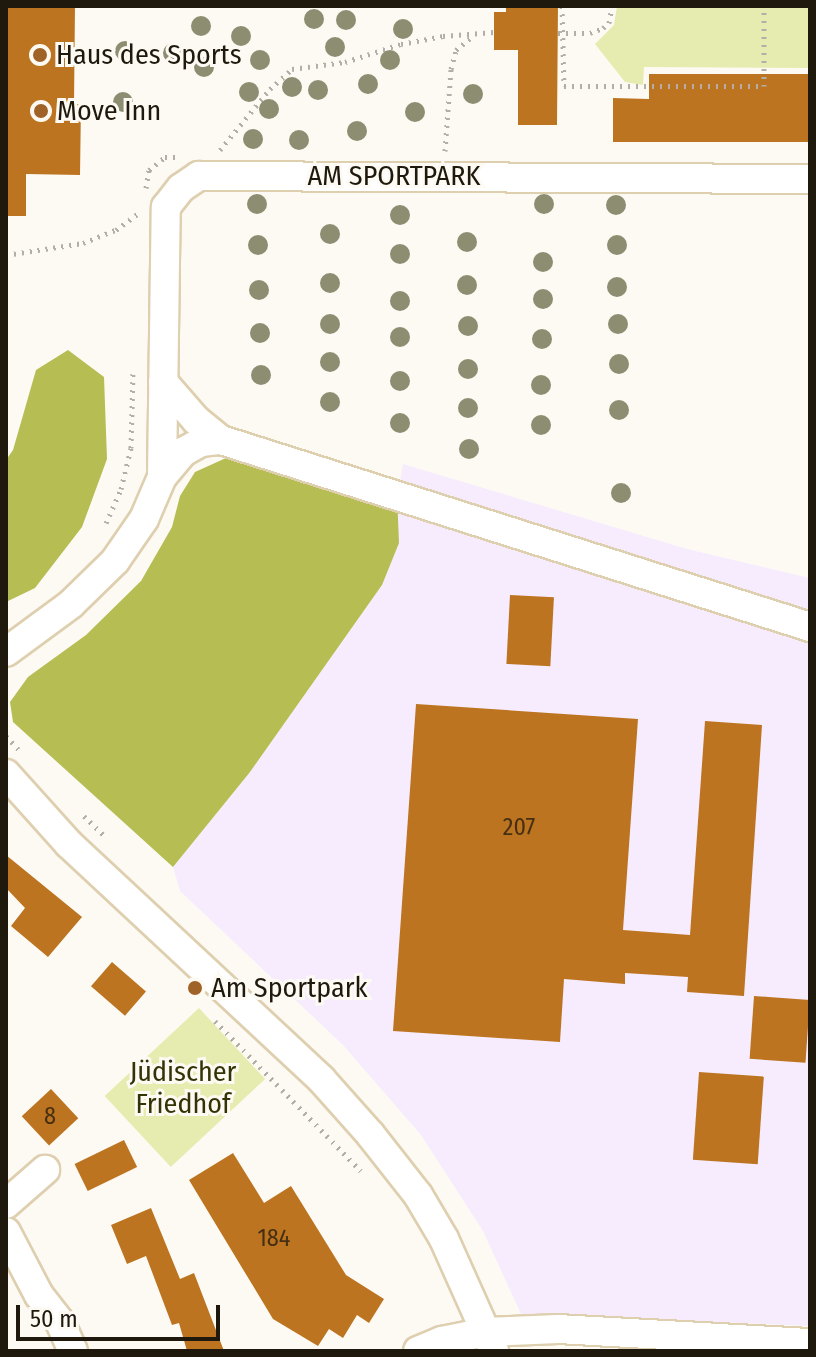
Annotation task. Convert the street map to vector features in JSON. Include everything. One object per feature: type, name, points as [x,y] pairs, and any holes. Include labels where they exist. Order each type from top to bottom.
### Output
[{"type":"street","name":"AM SPORTPARK","points":[[162,477],[166,207],[181,188],[199,176],[810,179]]},
{"type":"street","points":[[163,382],[196,420],[221,440],[810,627]]},
{"type":"street","name":"AM SPORTPARK","points":[[6,652],[71,604],[115,561],[144,519],[162,477],[183,452],[201,442],[221,440]]},
{"type":"street","points":[[6,774],[69,844],[321,1079],[370,1134],[418,1195],[444,1239],[490,1342]]},
{"type":"street","points":[[6,1204],[45,1170]]},
{"type":"street","points":[[6,1232],[39,1295],[60,1322],[73,1351]]},
{"type":"street","points":[[418,1351],[442,1341],[490,1342],[558,1329],[729,1344],[810,1343]]},
{"type":"path","points":[[562,6],[560,33],[564,86],[764,86],[764,6]]},
{"type":"path","points":[[560,33],[590,33],[603,28],[609,23],[612,6]]},
{"type":"path","points":[[214,157],[270,89],[292,69],[345,62],[401,44],[494,32]]},
{"type":"path","points":[[445,176],[451,69],[456,50],[477,33]]},
{"type":"path","points":[[140,224],[142,210]]},
{"type":"path","points":[[98,535],[121,489],[131,448],[133,366]]},
{"type":"path","points":[[209,1015],[366,1176]]},
{"type":"shaded area","points":[[403,464],[687,549],[810,578],[810,1326],[521,1314],[483,1231],[421,1135],[343,1045],[180,891],[173,867],[250,772],[382,585]]},
{"type":"green space","points":[[617,6],[810,6],[810,68],[644,67],[643,85],[625,82],[595,44],[614,25]]},
{"type":"green space","points":[[68,350],[104,377],[107,459],[82,527],[35,588],[6,602],[6,460],[13,450],[36,370]]},
{"type":"green space","points":[[249,456],[397,495],[399,543],[382,585],[250,772],[173,867],[13,722],[10,702],[28,677],[86,635],[141,581],[172,527],[180,496],[195,472],[226,458]]},
{"type":"green space","name":"Jüdischer Friedhof","points":[[199,1008],[265,1079],[171,1167],[105,1096]]},
{"type":"building","name":"Haus des Sports","points":[[6,6],[75,6],[74,104],[81,104],[80,175],[26,174],[26,216],[6,216]]},
{"type":"building","points":[[506,6],[558,6],[557,125],[518,125],[518,50],[494,50],[494,12],[506,12]]},
{"type":"building","points":[[649,74],[810,74],[810,142],[613,142],[613,98],[649,99]]},
{"type":"building","points":[[510,595],[554,597],[550,666],[506,664]]},
{"type":"building","points":[[416,704],[638,719],[623,930],[690,935],[705,721],[762,725],[744,996],[687,992],[688,977],[625,973],[625,984],[564,979],[560,1042],[393,1031]]},
{"type":"building","points":[[6,855],[82,917],[48,957],[11,926],[25,908],[6,888]]},
{"type":"building","points":[[112,962],[146,992],[125,1016],[91,986]]},
{"type":"building","points":[[754,996],[810,1000],[805,1063],[750,1059]]},
{"type":"building","points":[[699,1072],[764,1077],[758,1164],[693,1160]]},
{"type":"building","points":[[51,1089],[78,1118],[49,1146],[22,1116]]},
{"type":"building","points":[[124,1140],[137,1167],[88,1191],[75,1164]]},
{"type":"building","points":[[233,1153],[264,1203],[291,1186],[346,1275],[384,1299],[369,1323],[357,1315],[343,1338],[329,1329],[318,1346],[273,1319],[189,1180]]},
{"type":"building","points":[[151,1208],[180,1279],[194,1273],[224,1351],[187,1351],[179,1323],[172,1325],[146,1256],[127,1264],[111,1225]]},
{"type":"place","name":"Haus des Sports","points":[[40,55]]},
{"type":"place","name":"Move Inn","points":[[41,111]]},
{"type":"place","name":"Am Sportpark","points":[[195,988]]}]
